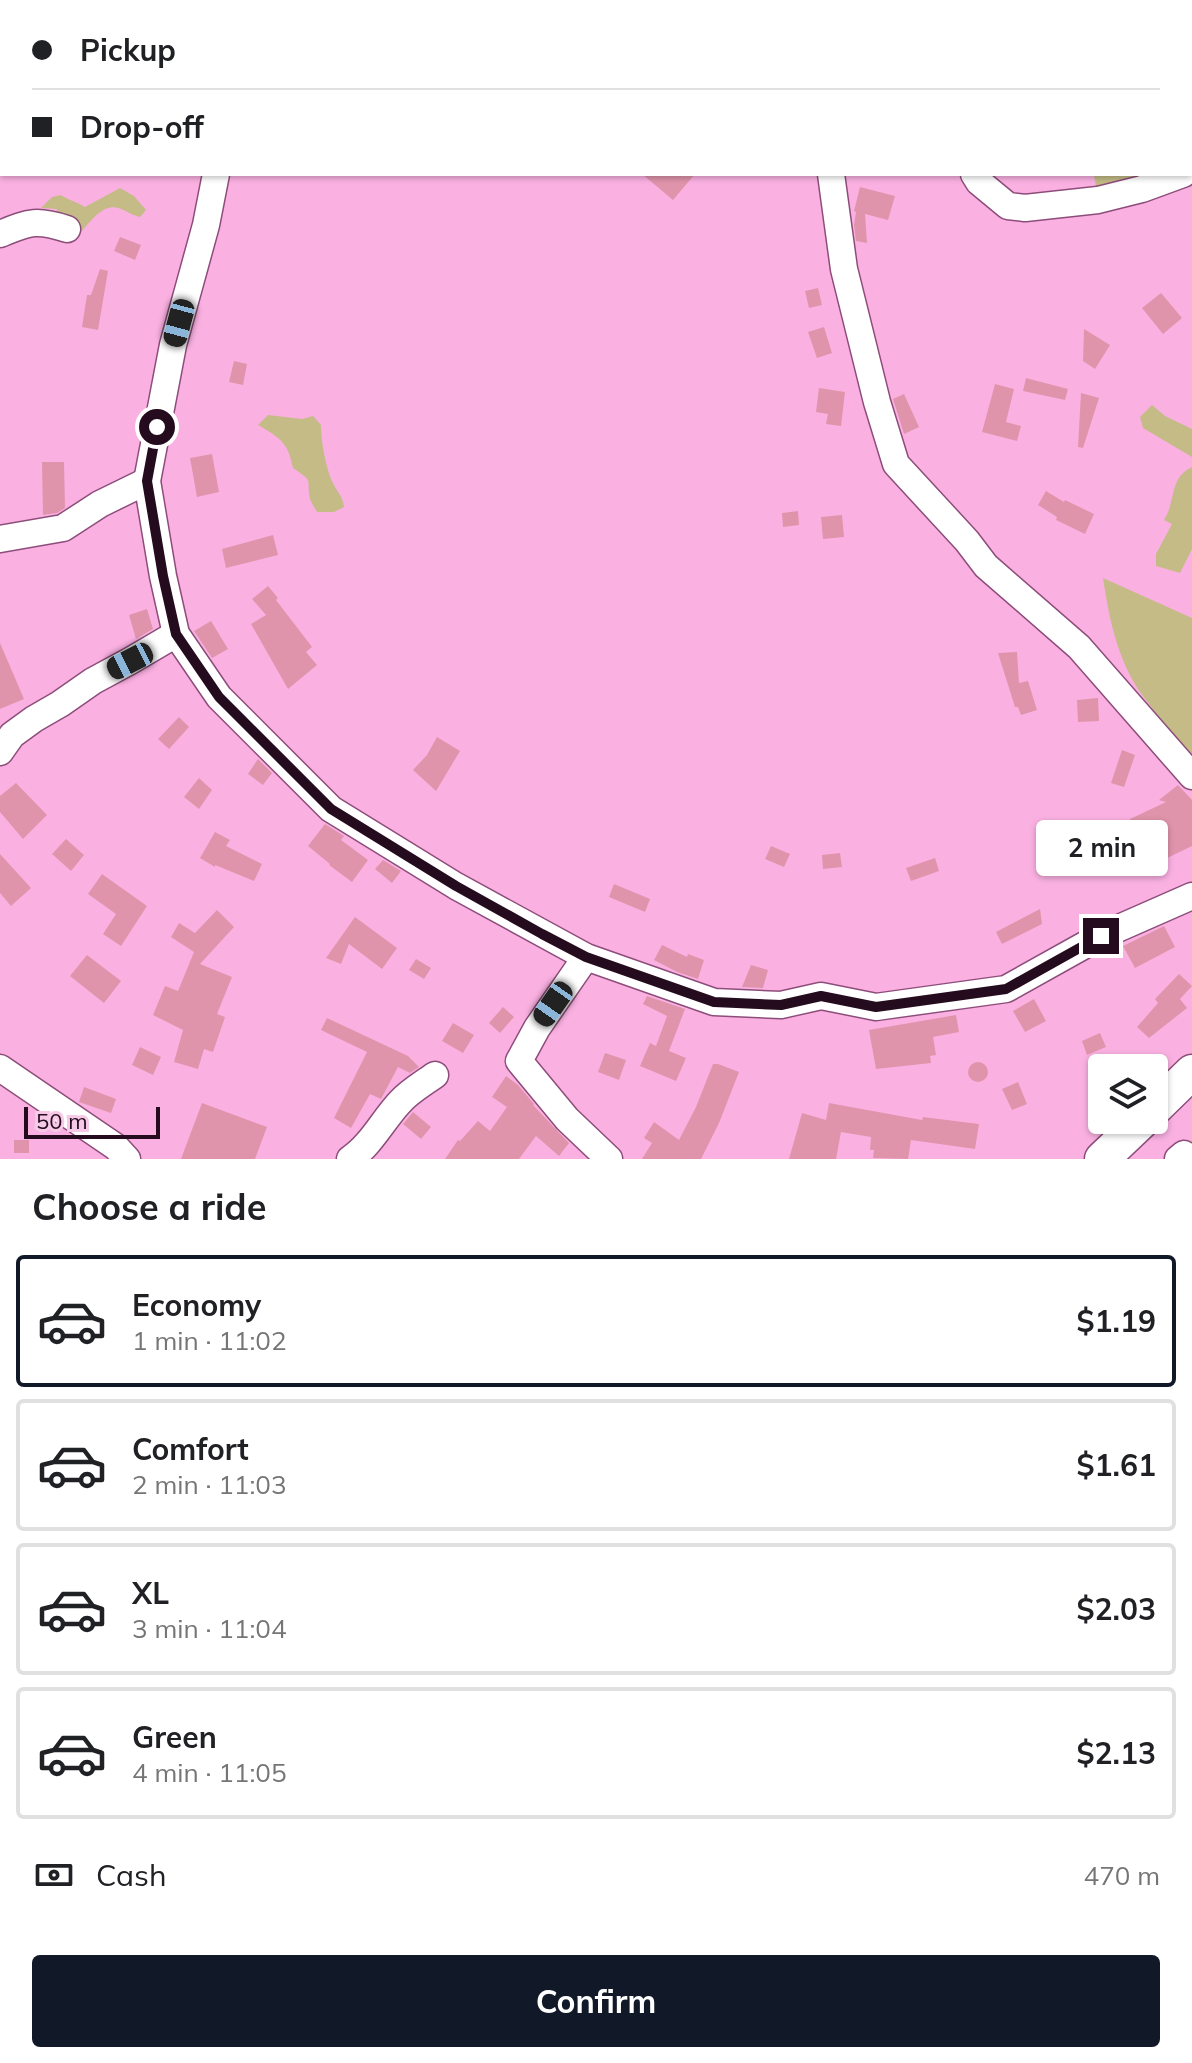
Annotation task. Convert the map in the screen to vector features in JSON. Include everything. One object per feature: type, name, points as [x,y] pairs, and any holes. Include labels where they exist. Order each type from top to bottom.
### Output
[{"type":"main road","points":[[1168,1095],[1192,1072]]},
{"type":"main road","points":[[1102,1159],[1128,1134]]},
{"type":"street","points":[[216,176],[206,225],[173,345],[147,481],[163,576],[176,634],[219,697],[331,809],[456,886],[586,957],[714,1002],[781,1005],[821,996],[876,1007],[1006,989],[1101,936],[1192,896]]},
{"type":"street","points":[[831,176],[844,269],[896,464],[986,566],[1079,647],[1192,776]]},
{"type":"street","points":[[975,176],[1008,206],[1025,208],[1098,200],[1178,176]]},
{"type":"street","points":[[0,234],[43,221],[67,229]]},
{"type":"street","points":[[0,539],[63,528],[100,504],[147,481]]},
{"type":"street","points":[[0,752],[12,735],[34,719],[176,634]]},
{"type":"street","points":[[586,957],[537,1028],[519,1061],[567,1119],[609,1159]]},
{"type":"street","points":[[0,1068],[116,1147],[127,1159]]},
{"type":"street","points":[[350,1159],[357,1155],[401,1101],[435,1075]]},
{"type":"shaded area","points":[[1094,176],[1177,176],[1113,196],[1096,186]]},
{"type":"shaded area","points":[[120,188],[134,196],[146,210],[140,217],[115,207],[109,208],[98,213],[81,232],[72,230],[56,213],[57,209],[41,208],[52,197],[61,195],[85,207]]},
{"type":"shaded area","points":[[1152,405],[1165,416],[1192,429],[1192,457],[1143,428],[1140,417]]},
{"type":"shaded area","points":[[268,415],[302,419],[313,416],[321,425],[328,470],[344,507],[334,512],[317,512],[310,499],[308,481],[293,468],[286,446],[258,425]]},
{"type":"shaded area","points":[[1192,467],[1192,549],[1180,573],[1156,566],[1156,554],[1172,524],[1164,520],[1176,483]]},
{"type":"shaded area","points":[[1103,578],[1192,618],[1192,754],[1134,683],[1121,655]]},
{"type":"building","points":[[644,176],[693,176],[673,200]]},
{"type":"building","points":[[860,187],[895,196],[888,220],[865,214],[867,243],[856,241],[854,225]]},
{"type":"building","points":[[120,237],[141,245],[135,260],[114,251]]},
{"type":"building","points":[[100,269],[108,271],[98,330],[82,327],[87,295],[91,295]]},
{"type":"building","points":[[818,288],[822,305],[809,308],[805,291]]},
{"type":"building","points":[[1161,293],[1182,318],[1163,334],[1142,308]]},
{"type":"building","points":[[824,327],[832,353],[817,358],[808,332]]},
{"type":"building","points":[[1084,329],[1110,345],[1095,369],[1083,361]]},
{"type":"building","points":[[234,361],[247,364],[243,385],[229,382]]},
{"type":"building","points":[[1026,378],[1068,389],[1065,400],[1023,391]]},
{"type":"building","points":[[995,384],[1014,389],[1006,422],[1021,426],[1017,441],[982,432]]},
{"type":"building","points":[[819,388],[845,392],[841,426],[826,424],[828,414],[816,412]]},
{"type":"building","points":[[1081,393],[1099,398],[1083,448],[1078,447]]},
{"type":"building","points":[[904,394],[919,427],[904,434],[893,399]]},
{"type":"building","points":[[212,454],[219,492],[197,497],[190,458]]},
{"type":"building","points":[[42,462],[64,462],[65,508],[57,513],[43,515]]},
{"type":"building","points":[[1046,491],[1094,514],[1085,534],[1056,520],[1057,517],[1038,505]]},
{"type":"building","points":[[798,511],[799,525],[783,527],[782,513]]},
{"type":"building","points":[[842,515],[844,537],[823,539],[821,517]]},
{"type":"building","points":[[273,535],[278,555],[226,568],[222,549]]},
{"type":"building","points":[[268,586],[312,647],[306,652],[317,665],[288,689],[251,624],[266,615],[252,599]]},
{"type":"building","points":[[147,609],[153,629],[136,639],[129,615]]},
{"type":"building","points":[[211,621],[228,649],[212,658],[194,631]]},
{"type":"building","points":[[0,643],[24,699],[0,709]]},
{"type":"building","points":[[1017,652],[1019,683],[1028,681],[1037,710],[1021,715],[1015,707],[998,653]]},
{"type":"building","points":[[1098,698],[1099,721],[1078,722],[1077,700]]},
{"type":"building","points":[[179,717],[189,727],[169,749],[158,739]]},
{"type":"building","points":[[437,737],[460,751],[436,791],[413,770],[427,755]]},
{"type":"building","points":[[1122,750],[1135,755],[1124,787],[1111,783]]},
{"type":"building","points":[[258,759],[272,773],[263,785],[248,774]]},
{"type":"building","points":[[199,778],[212,790],[199,809],[184,797]]},
{"type":"building","points":[[16,783],[47,815],[23,839],[0,812],[0,796]]},
{"type":"building","points":[[1178,785],[1192,800],[1192,846],[1165,859],[1154,834],[1139,840],[1130,819],[1166,802],[1159,800]]},
{"type":"building","points":[[325,824],[344,836],[341,840],[368,860],[352,882],[308,846]]},
{"type":"building","points":[[215,832],[230,840],[226,846],[262,864],[254,881],[215,867],[200,858]]},
{"type":"building","points":[[66,839],[84,855],[71,871],[52,854]]},
{"type":"building","points":[[771,846],[790,854],[784,867],[765,859]]},
{"type":"building","points":[[840,853],[842,867],[823,869],[822,855]]},
{"type":"building","points":[[0,854],[31,888],[11,906],[0,893]]},
{"type":"building","points":[[935,858],[939,871],[911,881],[906,868]]},
{"type":"building","points":[[383,860],[401,871],[392,883],[375,869]]},
{"type":"building","points":[[102,874],[147,906],[121,946],[103,934],[116,914],[88,894]]},
{"type":"building","points":[[614,884],[650,899],[645,912],[609,897]]},
{"type":"building","points":[[1040,909],[1042,924],[1002,944],[996,932]]},
{"type":"building","points":[[217,910],[234,927],[200,964],[232,977],[217,1014],[225,1017],[213,1052],[204,1049],[198,1069],[174,1062],[183,1030],[153,1015],[165,986],[178,991],[194,952],[171,937],[179,923],[195,933]]},
{"type":"building","points":[[355,917],[397,948],[382,969],[349,944],[341,964],[326,958]]},
{"type":"building","points":[[1164,926],[1175,947],[1135,968],[1123,946]]},
{"type":"building","points":[[662,945],[687,957],[688,954],[704,960],[698,979],[654,960]]},
{"type":"building","points":[[87,955],[121,981],[104,1003],[70,976]]},
{"type":"building","points":[[416,959],[431,968],[424,979],[409,970]]},
{"type":"building","points":[[751,965],[768,970],[763,988],[742,987]]},
{"type":"building","points":[[1179,974],[1192,986],[1180,999],[1187,1008],[1149,1038],[1137,1027],[1158,1003],[1155,999]]},
{"type":"building","points":[[647,996],[685,1009],[669,1051],[686,1058],[676,1081],[640,1066],[650,1043],[656,1046],[667,1016],[643,1004]]},
{"type":"building","points":[[1034,999],[1046,1021],[1025,1032],[1013,1011]]},
{"type":"building","points":[[503,1007],[514,1017],[500,1033],[489,1023]]},
{"type":"building","points":[[956,1015],[959,1032],[933,1037],[936,1055],[930,1056],[931,1063],[876,1069],[869,1030]]},
{"type":"building","points":[[327,1018],[408,1056],[419,1067],[410,1073],[398,1067],[381,1099],[370,1094],[351,1128],[334,1118],[367,1052],[321,1030]]},
{"type":"building","points":[[453,1023],[474,1035],[463,1053],[442,1041]]},
{"type":"building","points":[[1100,1033],[1106,1047],[1087,1055],[1082,1041]]},
{"type":"building","points":[[140,1047],[161,1057],[153,1075],[132,1065]]},
{"type":"building","points":[[605,1053],[626,1060],[619,1080],[598,1072]]},
{"type":"building","points":[[978,1062],[985,1065],[988,1072],[985,1079],[978,1082],[971,1079],[968,1072],[971,1065]]},
{"type":"building","points":[[713,1064],[739,1072],[701,1159],[642,1159],[652,1143],[644,1138],[654,1122],[679,1140]]},
{"type":"building","points":[[506,1076],[518,1085],[569,1143],[559,1156],[536,1136],[519,1159],[445,1159],[458,1140],[478,1121],[490,1131],[507,1107],[492,1097]]},
{"type":"building","points":[[1018,1082],[1027,1104],[1012,1110],[1002,1089]]},
{"type":"building","points":[[84,1087],[116,1099],[111,1113],[79,1102]]},
{"type":"building","points":[[202,1103],[267,1127],[255,1159],[181,1159]]},
{"type":"building","points":[[829,1103],[922,1120],[923,1117],[979,1124],[975,1149],[911,1140],[908,1159],[873,1158],[871,1137],[841,1132],[836,1159],[789,1159],[802,1113],[826,1120]]},
{"type":"building","points":[[413,1112],[431,1127],[421,1139],[403,1124]]},
{"type":"building","points":[[14,1140],[29,1140],[29,1153],[14,1153]]},
{"type":"route","points":[[157,427],[147,481],[176,634],[219,697],[331,809],[456,886],[542,934],[586,957],[714,1002],[781,1005],[821,996],[876,1007],[1006,989],[1101,936]]}]
